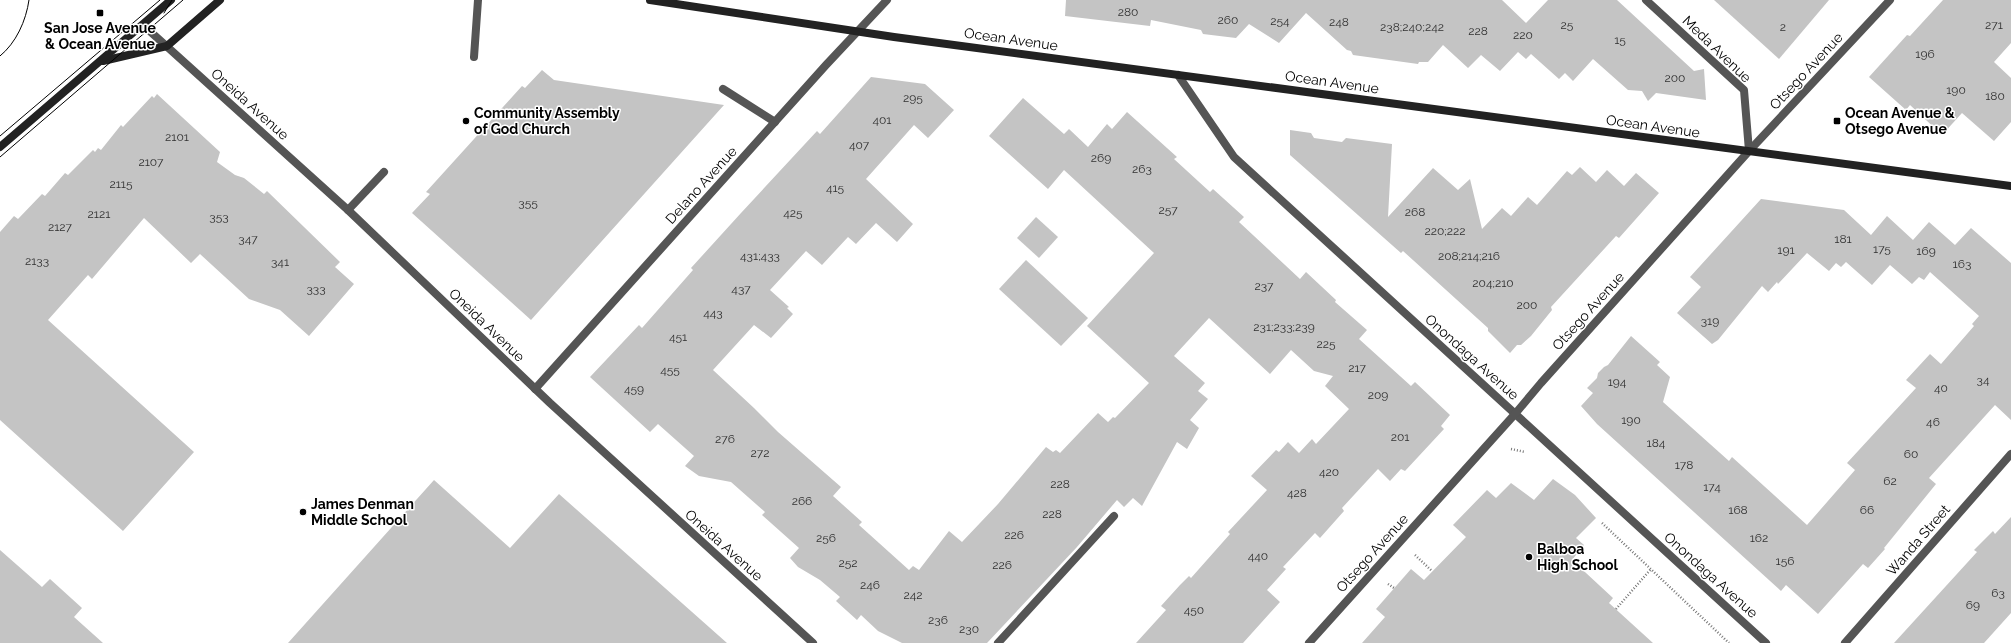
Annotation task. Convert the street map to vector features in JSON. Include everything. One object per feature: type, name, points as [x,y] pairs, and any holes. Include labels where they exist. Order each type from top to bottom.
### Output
[{"type":"main road","points":[[0,147],[101,62],[171,0]]},
{"type":"main road","points":[[101,62],[166,46],[220,0]]},
{"type":"main road","name":"Ocean Avenue","points":[[650,0],[859,30],[894,37],[2011,186]]},
{"type":"street","points":[[474,57],[478,0]]},
{"type":"street","name":"Delano Avenue","points":[[535,389],[887,0]]},
{"type":"street","name":"Meda Avenue","points":[[1646,0],[1744,90],[1748,151]]},
{"type":"street","name":"Otsego Avenue","points":[[1309,643],[1515,414],[1748,151],[1890,0]]},
{"type":"street","name":"Oneida Avenue","points":[[143,25],[348,210],[535,389],[813,643]]},
{"type":"street","name":"Onondaga Avenue","points":[[1178,75],[1234,157],[1766,643]]},
{"type":"street","points":[[723,89],[776,122]]},
{"type":"street","points":[[348,210],[384,172]]},
{"type":"street","name":"Wanda Street","points":[[1845,643],[2011,454]]},
{"type":"street","points":[[998,643],[1114,516]]},
{"type":"path","points":[[1510,449],[1526,452]]},
{"type":"path","points":[[1598,520],[1729,643]]},
{"type":"path","points":[[1414,554],[1432,571]]},
{"type":"path","points":[[1616,609],[1651,569]]},
{"type":"path","points":[[1388,584],[1394,588]]},
{"type":"building","points":[[1066,0],[1502,0],[1526,23],[1548,0],[1617,0],[1694,71],[1704,69],[1706,100],[1656,93],[1648,101],[1642,91],[1628,90],[1593,59],[1573,81],[1565,73],[1559,79],[1531,54],[1526,59],[1518,52],[1500,71],[1481,55],[1468,68],[1443,45],[1428,62],[1419,62],[1418,64],[1353,55],[1351,51],[1347,50],[1306,13],[1279,43],[1249,24],[1236,38],[1203,34],[1201,30],[1151,20],[1150,26],[1065,16]]},
{"type":"building","points":[[1714,0],[1829,0],[1779,59]]},
{"type":"building","points":[[1943,0],[2011,0],[2011,43],[1994,62],[2011,78],[2011,122],[1994,141],[1962,113],[1942,135],[1910,105],[1906,110],[1869,77],[1907,35],[1910,36]]},
{"type":"building","points":[[542,70],[554,80],[724,105],[531,320],[412,213],[430,194],[426,192],[522,86],[525,88]]},
{"type":"building","points":[[871,77],[925,84],[954,110],[928,138],[914,125],[866,179],[913,224],[897,242],[876,223],[856,244],[848,237],[822,265],[806,251],[770,290],[789,307],[787,308],[793,314],[771,338],[754,325],[713,370],[778,432],[841,487],[833,496],[862,522],[859,525],[909,570],[913,566],[919,570],[949,531],[962,542],[998,504],[1046,447],[1053,452],[1056,450],[1060,453],[1098,413],[1108,422],[1113,417],[1115,418],[1149,383],[1087,326],[1154,253],[1064,170],[1048,189],[989,136],[1023,98],[1064,134],[1069,129],[1088,147],[1107,124],[1112,129],[1127,112],[1177,157],[1174,159],[1210,192],[1213,189],[1244,217],[1239,222],[1300,279],[1306,272],[1336,300],[1335,302],[1367,330],[1359,339],[1411,386],[1415,382],[1450,415],[1441,426],[1444,429],[1405,471],[1401,469],[1390,481],[1378,469],[1342,508],[1344,511],[1320,538],[1315,533],[1283,567],[1286,569],[1267,590],[1280,602],[1243,643],[1136,643],[1166,610],[1161,606],[1189,576],[1191,578],[1230,534],[1228,532],[1267,490],[1251,476],[1276,450],[1279,452],[1288,442],[1299,453],[1312,439],[1316,444],[1349,409],[1325,386],[1333,376],[1314,371],[1291,350],[1270,374],[1209,318],[1174,356],[1205,383],[1198,391],[1208,399],[1190,420],[1199,428],[1187,449],[1177,442],[1142,506],[1133,498],[1124,507],[1117,500],[1077,547],[987,643],[902,643],[878,631],[861,615],[857,620],[836,601],[840,597],[820,580],[798,567],[790,558],[799,548],[762,515],[765,512],[731,482],[699,476],[685,466],[694,456],[658,424],[650,432],[590,377],[639,325],[642,328],[693,270],[691,268],[741,213],[817,131],[820,134]]},
{"type":"building","points":[[157,94],[220,152],[217,162],[235,175],[244,178],[264,194],[267,191],[340,262],[335,267],[354,284],[309,336],[280,310],[249,299],[200,254],[191,263],[144,218],[92,279],[88,275],[48,320],[194,452],[123,531],[0,420],[0,232],[14,216],[18,219],[42,194],[45,196],[65,173],[68,175],[93,150],[95,152],[98,148],[101,150],[121,125],[123,127],[152,96],[154,98]]},
{"type":"building","points":[[1290,130],[1311,133],[1314,138],[1342,142],[1346,138],[1392,144],[1388,217],[1433,168],[1458,190],[1470,179],[1482,229],[1502,208],[1511,216],[1528,197],[1537,205],[1567,171],[1572,175],[1580,167],[1596,182],[1607,170],[1624,186],[1636,173],[1659,193],[1619,238],[1616,236],[1551,307],[1552,310],[1531,336],[1521,345],[1517,345],[1510,353],[1488,331],[1488,328],[1403,251],[1401,253],[1290,155]]},
{"type":"building","points":[[1761,199],[1844,210],[1871,235],[1887,216],[1913,240],[1929,222],[1955,245],[1971,228],[2011,263],[2011,420],[1995,405],[1929,478],[1936,484],[1884,548],[1885,549],[1868,568],[1863,564],[1818,614],[1786,585],[1781,591],[1597,424],[1581,406],[1593,393],[1587,388],[1597,378],[1598,373],[1608,365],[1631,336],[1660,362],[1657,365],[1670,377],[1663,402],[1729,461],[1732,457],[1807,525],[1855,470],[1847,463],[1916,388],[1906,380],[1930,354],[1941,364],[1974,326],[1972,324],[1979,316],[1930,272],[1924,280],[1919,277],[1912,284],[1890,265],[1872,285],[1846,262],[1841,267],[1836,263],[1829,271],[1807,253],[1778,284],[1777,282],[1768,292],[1762,286],[1718,340],[1712,344],[1677,313],[1701,287],[1690,277]]},
{"type":"building","points":[[1036,217],[1058,237],[1039,258],[1017,238]]},
{"type":"building","points":[[1026,260],[1088,318],[1061,346],[999,289]]},
{"type":"building","name":"Balboa High School","points":[[1553,479],[1575,495],[1596,518],[1576,538],[1584,545],[1572,560],[1613,598],[1609,603],[1653,643],[1362,643],[1385,617],[1376,609],[1411,569],[1424,580],[1466,537],[1453,525],[1487,490],[1496,498],[1511,483],[1534,500]]},
{"type":"building","points":[[434,480],[510,548],[559,494],[727,643],[288,643]]},
{"type":"building","points":[[2011,517],[2011,613],[1984,643],[1894,643],[1977,552],[1974,550],[1993,531],[1995,534]]},
{"type":"building","points":[[0,550],[42,587],[50,579],[82,608],[74,617],[103,643],[0,643]]},
{"type":"tram line","points":[[0,56],[11,45],[23,24],[29,0]]},
{"type":"tram line","points":[[0,136],[160,0]]},
{"type":"tram line","points":[[164,13],[172,0]]},
{"type":"tram line","points":[[0,157],[183,0]]},
{"type":"place","name":"San Jose Avenue & Ocean Avenue","points":[[100,13]]},
{"type":"place","name":"Community Assembly of God Church","points":[[466,121]]},
{"type":"place","name":"Ocean Avenue & Otsego Avenue","points":[[1837,121]]},
{"type":"place","name":"James Denman Middle School","points":[[303,512]]},
{"type":"place","name":"Balboa High School","points":[[1529,557]]}]
